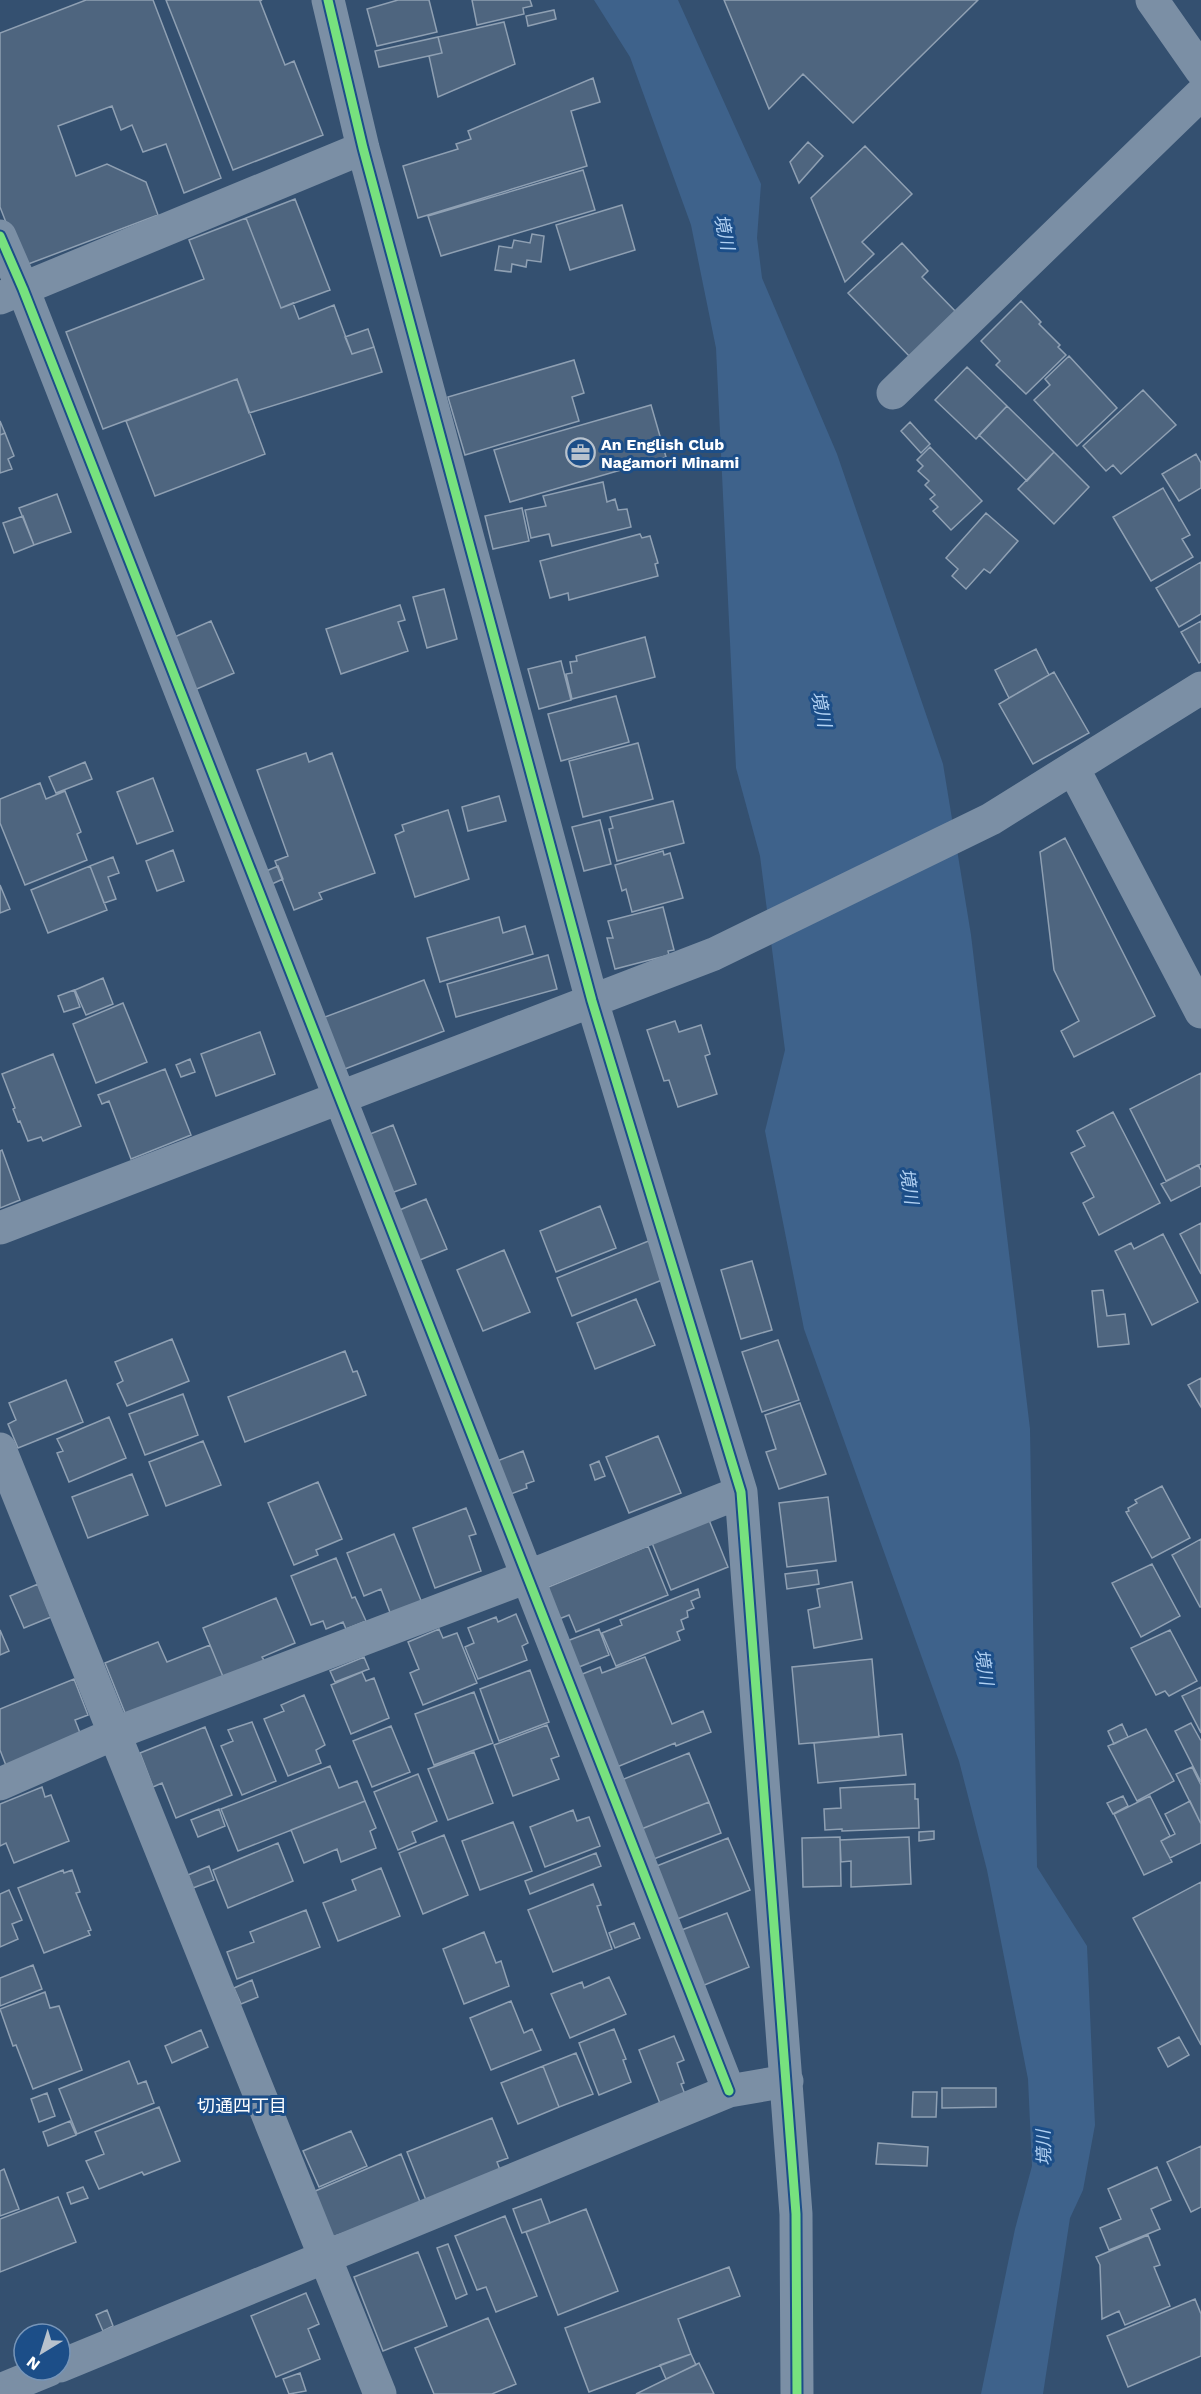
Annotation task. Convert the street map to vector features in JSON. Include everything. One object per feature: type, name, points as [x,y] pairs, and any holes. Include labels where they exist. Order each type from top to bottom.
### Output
[{"type":"street","points":[[328,0],[363,148],[592,1001],[741,1492],[796,2214],[797,2394]]},
{"type":"street","points":[[1152,0],[1201,70]]},
{"type":"street","points":[[893,393],[1201,94]]},
{"type":"street","points":[[12,294],[363,148]]},
{"type":"street","points":[[0,236],[12,294],[340,1098],[729,2091]]},
{"type":"street","points":[[0,1228],[714,954],[991,819],[1201,688]]},
{"type":"street","points":[[1073,768],[1201,1012]]},
{"type":"street","points":[[0,1449],[116,1733],[323,2258],[380,2394]]},
{"type":"street","points":[[0,1784],[116,1733],[527,1577],[741,1492]]},
{"type":"street","points":[[72,2361],[729,2091],[787,2081]]},
{"type":"street","points":[[0,2390],[20,2382]]},
{"type":"water","name":"境川","points":[[594,0],[678,0],[761,184],[757,238],[762,278],[837,454],[943,764],[971,935],[1030,1429],[1037,1867],[1087,1946],[1095,2125],[1083,2190],[1070,2218],[1043,2394],[981,2394],[1015,2229],[1032,2166],[1028,2079],[987,1870],[959,1761],[804,1329],[765,1131],[785,1050],[760,856],[736,768],[716,348],[691,225],[630,57]]},
{"type":"building","points":[[86,0],[153,0],[221,178],[184,193],[166,144],[143,152],[132,125],[121,130],[112,106],[58,126],[76,176],[107,164],[146,182],[158,215],[23,266],[0,207],[0,33]]},
{"type":"building","points":[[166,0],[262,0],[260,1],[285,65],[294,61],[323,135],[233,170]]},
{"type":"building","points":[[398,0],[429,0],[437,32],[377,46],[367,9]]},
{"type":"building","points":[[472,0],[530,0],[532,6],[523,8],[524,14],[477,25]]},
{"type":"building","points":[[724,0],[978,0],[853,123],[803,74],[769,109]]},
{"type":"building","points":[[554,10],[556,19],[528,26],[526,16]]},
{"type":"building","points":[[504,22],[515,64],[438,97],[429,56],[442,53],[438,37]]},
{"type":"building","points":[[438,37],[442,53],[379,67],[375,51]]},
{"type":"building","points":[[593,78],[600,102],[571,111],[587,166],[418,218],[403,166],[458,149],[456,144],[471,139],[468,131]]},
{"type":"building","points":[[808,142],[823,156],[799,183],[790,162]]},
{"type":"building","points":[[865,146],[912,194],[862,242],[874,254],[845,282],[811,198]]},
{"type":"building","points":[[583,170],[595,210],[441,256],[428,216]]},
{"type":"building","points":[[295,199],[330,290],[281,308],[246,218]]},
{"type":"building","points":[[622,205],[635,250],[570,270],[556,225]]},
{"type":"building","points":[[246,218],[281,308],[293,303],[299,319],[334,305],[352,354],[374,347],[382,372],[249,413],[237,379],[103,429],[66,332],[204,279],[189,240]]},
{"type":"building","points":[[532,234],[544,236],[541,262],[527,260],[526,267],[512,264],[511,272],[495,270],[499,246],[512,248],[514,240],[530,243]]},
{"type":"building","points":[[902,243],[928,271],[922,277],[959,315],[912,359],[848,293]]},
{"type":"building","points":[[1021,301],[1041,322],[1039,324],[1060,345],[1058,347],[1066,355],[1026,394],[996,365],[1000,361],[981,341]]},
{"type":"building","points":[[368,329],[374,347],[352,354],[345,337]]},
{"type":"building","points":[[1069,356],[1117,408],[1077,446],[1034,400],[1050,385],[1045,379]]},
{"type":"building","points":[[574,360],[584,393],[572,397],[579,421],[465,455],[448,397]]},
{"type":"building","points":[[967,367],[1007,406],[976,439],[935,400]]},
{"type":"building","points":[[237,379],[265,454],[155,496],[126,421]]},
{"type":"building","points":[[1143,390],[1176,425],[1121,474],[1113,465],[1106,471],[1083,446]]},
{"type":"building","name":"An English Club Nagamori Minami","points":[[651,405],[666,457],[510,502],[494,450]]},
{"type":"building","points":[[1007,406],[1054,452],[1027,481],[979,435]]},
{"type":"building","points":[[0,421],[5,433],[0,435]]},
{"type":"building","points":[[910,422],[930,444],[921,453],[901,431]]},
{"type":"building","points":[[5,433],[14,456],[8,459],[12,469],[0,473],[0,435]]},
{"type":"building","points":[[930,447],[982,501],[951,530],[933,511],[938,507],[930,499],[935,495],[925,485],[929,481],[918,471],[923,466],[917,460]]},
{"type":"building","points":[[1054,452],[1089,487],[1054,524],[1018,489]]},
{"type":"building","points":[[1196,454],[1201,463],[1201,488],[1179,501],[1162,474]]},
{"type":"building","points":[[603,482],[607,502],[615,499],[618,510],[627,509],[631,527],[552,546],[549,534],[531,538],[525,510],[546,506],[543,496]]},
{"type":"building","points":[[1163,488],[1190,535],[1182,539],[1193,557],[1151,581],[1113,517]]},
{"type":"building","points":[[57,494],[71,532],[34,545],[19,508]]},
{"type":"building","points":[[522,508],[529,541],[493,549],[485,516]]},
{"type":"building","points":[[986,513],[1018,541],[990,573],[984,569],[966,589],[952,576],[958,569],[946,558]]},
{"type":"building","points":[[23,516],[34,545],[14,553],[3,523]]},
{"type":"building","points":[[640,534],[642,538],[650,536],[658,563],[655,564],[658,576],[569,600],[568,593],[550,598],[540,561]]},
{"type":"building","points":[[1201,562],[1201,614],[1179,627],[1156,588]]},
{"type":"building","points":[[444,589],[457,639],[427,648],[413,597]]},
{"type":"building","points":[[400,605],[405,620],[398,622],[408,651],[341,674],[326,629]]},
{"type":"building","points":[[211,621],[234,673],[192,691],[170,639]]},
{"type":"building","points":[[1201,621],[1201,662],[1199,663],[1181,632]]},
{"type":"building","points":[[645,637],[655,677],[572,699],[566,674],[572,673],[570,662],[577,661],[576,656]]},
{"type":"building","points":[[1036,649],[1049,675],[1009,698],[995,670]]},
{"type":"building","points":[[561,661],[571,700],[539,709],[528,669]]},
{"type":"building","points":[[1054,672],[1089,733],[1033,764],[999,704]]},
{"type":"building","points":[[616,696],[629,742],[561,761],[548,714]]},
{"type":"building","points":[[638,743],[653,799],[583,817],[569,761]]},
{"type":"building","points":[[306,753],[309,762],[332,753],[375,873],[319,893],[322,899],[294,910],[275,861],[288,856],[257,770]]},
{"type":"building","points":[[85,762],[92,779],[56,793],[49,777]]},
{"type":"building","points":[[153,778],[173,831],[137,844],[117,792]]},
{"type":"building","points":[[40,783],[46,799],[65,791],[81,832],[77,834],[87,860],[25,885],[0,823],[0,799]]},
{"type":"building","points":[[499,796],[506,821],[468,831],[462,807]]},
{"type":"building","points":[[673,801],[684,843],[617,861],[609,829],[613,828],[610,817]]},
{"type":"building","points":[[448,810],[469,879],[415,897],[395,835],[404,831],[402,825]]},
{"type":"building","points":[[600,820],[611,864],[584,871],[572,827]]},
{"type":"building","points":[[1065,838],[1155,1016],[1074,1057],[1061,1031],[1079,1021],[1054,970],[1040,852]]},
{"type":"building","points":[[173,850],[184,881],[157,891],[146,861]]},
{"type":"building","points":[[663,851],[664,855],[670,853],[683,898],[632,912],[626,889],[622,891],[615,865]]},
{"type":"building","points":[[113,857],[119,873],[108,877],[116,899],[104,903],[90,866]]},
{"type":"building","points":[[90,866],[107,910],[48,933],[31,890]]},
{"type":"building","points":[[278,866],[283,879],[263,888],[257,875]]},
{"type":"building","points":[[0,885],[10,909],[0,913]]},
{"type":"building","points":[[663,907],[674,950],[668,951],[669,955],[615,969],[607,938],[613,938],[608,921]]},
{"type":"building","points":[[499,917],[503,933],[525,926],[533,954],[440,982],[427,938]]},
{"type":"building","points":[[548,955],[557,989],[456,1017],[447,984]]},
{"type":"building","points":[[103,978],[113,1004],[86,1015],[75,990]]},
{"type":"building","points":[[424,980],[444,1031],[337,1072],[317,1020]]},
{"type":"building","points":[[74,990],[80,1007],[64,1012],[58,996]]},
{"type":"building","points":[[123,1003],[147,1062],[96,1083],[73,1024]]},
{"type":"building","points":[[675,1021],[679,1032],[701,1025],[710,1054],[705,1056],[717,1094],[678,1107],[669,1080],[664,1081],[647,1030]]},
{"type":"building","points":[[260,1032],[275,1074],[216,1096],[201,1054]]},
{"type":"building","points":[[53,1054],[81,1126],[43,1141],[41,1137],[28,1141],[20,1121],[18,1122],[2,1074]]},
{"type":"building","points":[[190,1059],[195,1072],[181,1077],[176,1065]]},
{"type":"building","points":[[165,1069],[191,1135],[131,1159],[109,1101],[102,1104],[98,1095]]},
{"type":"building","points":[[1201,1073],[1201,1164],[1166,1181],[1130,1109]]},
{"type":"building","points":[[1113,1112],[1160,1203],[1099,1235],[1083,1203],[1094,1197],[1071,1153],[1085,1146],[1077,1131]]},
{"type":"building","points":[[393,1125],[416,1184],[383,1196],[360,1138]]},
{"type":"building","points":[[2,1150],[20,1200],[0,1208],[0,1151]]},
{"type":"building","points":[[1198,1165],[1201,1170],[1201,1186],[1171,1201],[1161,1184]]},
{"type":"building","points":[[426,1199],[447,1249],[410,1264],[390,1214]]},
{"type":"building","points":[[600,1206],[616,1248],[556,1272],[540,1231]]},
{"type":"building","points":[[1201,1223],[1201,1274],[1180,1234]]},
{"type":"building","points":[[1163,1234],[1198,1302],[1152,1325],[1115,1251],[1131,1243],[1134,1249]]},
{"type":"building","points":[[651,1240],[667,1278],[572,1316],[557,1278]]},
{"type":"building","points":[[504,1250],[530,1312],[483,1331],[457,1270]]},
{"type":"building","points":[[752,1261],[772,1330],[741,1339],[721,1270]]},
{"type":"building","points":[[1103,1290],[1107,1316],[1125,1314],[1129,1344],[1098,1347],[1092,1291]]},
{"type":"building","points":[[636,1299],[655,1345],[595,1369],[577,1323]]},
{"type":"building","points":[[172,1339],[189,1381],[127,1406],[117,1384],[123,1381],[115,1362]]},
{"type":"building","points":[[778,1340],[799,1400],[762,1412],[742,1352]]},
{"type":"building","points":[[345,1351],[353,1372],[357,1371],[366,1395],[245,1442],[228,1397]]},
{"type":"building","points":[[1201,1378],[1201,1407],[1188,1385]]},
{"type":"building","points":[[66,1380],[83,1422],[18,1448],[8,1424],[16,1420],[9,1403]]},
{"type":"building","points":[[183,1394],[198,1435],[145,1455],[129,1414]]},
{"type":"building","points":[[800,1403],[826,1474],[779,1489],[766,1452],[776,1449],[765,1415]]},
{"type":"building","points":[[109,1417],[126,1458],[69,1482],[57,1453],[63,1451],[57,1439]]},
{"type":"building","points":[[658,1436],[681,1493],[629,1513],[606,1457]]},
{"type":"building","points":[[203,1441],[221,1485],[166,1506],[149,1462]]},
{"type":"building","points":[[523,1451],[534,1481],[526,1484],[527,1488],[500,1498],[487,1465]]},
{"type":"building","points":[[599,1461],[605,1476],[595,1480],[590,1465]]},
{"type":"building","points":[[132,1474],[148,1515],[88,1538],[72,1497]]},
{"type":"building","points":[[318,1482],[342,1539],[316,1550],[318,1555],[294,1565],[268,1503]]},
{"type":"building","points":[[1162,1486],[1190,1538],[1152,1558],[1126,1512],[1129,1511],[1128,1508],[1137,1503],[1135,1500]]},
{"type":"building","points":[[828,1497],[836,1561],[787,1567],[779,1503]]},
{"type":"building","points":[[466,1508],[476,1534],[469,1536],[481,1571],[435,1588],[413,1528]]},
{"type":"building","points":[[709,1520],[728,1567],[671,1590],[652,1543]]},
{"type":"building","points":[[394,1534],[422,1603],[391,1615],[381,1589],[364,1596],[347,1553]]},
{"type":"building","points":[[1201,1539],[1201,1607],[1200,1607],[1172,1555]]},
{"type":"building","points":[[648,1546],[668,1595],[576,1632],[569,1615],[559,1619],[546,1588]]},
{"type":"building","points":[[336,1558],[352,1598],[355,1597],[366,1621],[346,1629],[343,1622],[326,1629],[323,1621],[311,1625],[291,1576]]},
{"type":"building","points":[[1152,1564],[1180,1616],[1141,1637],[1112,1583]]},
{"type":"building","points":[[817,1570],[819,1584],[787,1589],[785,1574]]},
{"type":"building","points":[[852,1582],[862,1639],[814,1648],[808,1610],[820,1607],[817,1589]]},
{"type":"building","points":[[38,1584],[51,1617],[24,1628],[10,1596]]},
{"type":"building","points":[[698,1589],[700,1597],[691,1601],[694,1608],[687,1611],[688,1617],[681,1620],[684,1629],[677,1632],[680,1640],[616,1666],[602,1633],[622,1625],[620,1620]]},
{"type":"building","points":[[276,1598],[295,1643],[262,1657],[265,1662],[224,1679],[203,1628]]},
{"type":"building","points":[[516,1614],[528,1643],[522,1646],[527,1660],[478,1679],[465,1647],[474,1643],[468,1628],[496,1617],[498,1622]]},
{"type":"building","points":[[439,1629],[443,1638],[457,1633],[477,1683],[423,1705],[410,1673],[419,1669],[408,1642]]},
{"type":"building","points":[[599,1629],[609,1655],[569,1671],[559,1644]]},
{"type":"building","points":[[0,1630],[9,1651],[0,1655]]},
{"type":"building","points":[[1170,1630],[1197,1681],[1169,1696],[1165,1691],[1156,1695],[1131,1648]]},
{"type":"building","points":[[158,1642],[167,1662],[210,1645],[224,1679],[127,1718],[105,1663]]},
{"type":"building","points":[[364,1657],[369,1669],[335,1682],[330,1671]]},
{"type":"building","points":[[645,1657],[672,1724],[703,1711],[711,1732],[676,1746],[675,1743],[617,1767],[580,1675],[600,1667],[602,1673]]},
{"type":"building","points":[[872,1659],[879,1737],[799,1744],[792,1667]]},
{"type":"building","points":[[530,1670],[549,1722],[499,1741],[480,1689]]},
{"type":"building","points":[[362,1672],[366,1681],[374,1678],[389,1718],[351,1734],[331,1685]]},
{"type":"building","points":[[74,1679],[88,1715],[75,1720],[82,1738],[7,1768],[0,1750],[0,1709]]},
{"type":"building","points":[[1201,1687],[1201,1733],[1182,1696]]},
{"type":"building","points":[[474,1692],[493,1743],[434,1765],[415,1714]]},
{"type":"building","points":[[304,1695],[325,1745],[316,1750],[321,1763],[288,1776],[264,1719],[284,1711],[281,1705]]},
{"type":"building","points":[[252,1722],[276,1781],[242,1795],[221,1746],[233,1741],[228,1730]]},
{"type":"building","points":[[1191,1723],[1201,1741],[1201,1782],[1175,1731]]},
{"type":"building","points":[[1122,1724],[1128,1737],[1114,1744],[1108,1731]]},
{"type":"building","points":[[547,1725],[559,1756],[551,1759],[559,1779],[513,1796],[494,1745]]},
{"type":"building","points":[[391,1726],[410,1772],[372,1787],[353,1741]]},
{"type":"building","points":[[205,1727],[232,1795],[176,1818],[162,1783],[153,1787],[140,1753]]},
{"type":"building","points":[[1146,1729],[1174,1781],[1137,1801],[1108,1746]]},
{"type":"building","points":[[902,1734],[906,1775],[818,1783],[814,1743]]},
{"type":"building","points":[[474,1752],[493,1803],[448,1820],[428,1769]]},
{"type":"building","points":[[689,1753],[709,1802],[634,1832],[614,1783]]},
{"type":"building","points":[[330,1766],[339,1788],[357,1781],[365,1801],[238,1851],[221,1809]]},
{"type":"building","points":[[1192,1767],[1201,1785],[1201,1824],[1176,1774]]},
{"type":"building","points":[[418,1774],[437,1821],[412,1832],[416,1842],[398,1850],[374,1792]]},
{"type":"building","points":[[915,1784],[919,1828],[825,1830],[824,1809],[841,1808],[840,1788]]},
{"type":"building","points":[[42,1787],[45,1797],[51,1795],[69,1841],[14,1863],[6,1843],[0,1846],[0,1804]]},
{"type":"building","points":[[1123,1796],[1128,1806],[1113,1814],[1107,1803]]},
{"type":"building","points":[[1150,1796],[1170,1836],[1161,1841],[1172,1862],[1144,1875],[1114,1814]]},
{"type":"building","points":[[365,1801],[376,1828],[370,1831],[376,1848],[341,1862],[337,1849],[304,1863],[291,1830]]},
{"type":"building","points":[[1190,1801],[1201,1824],[1201,1843],[1170,1858],[1161,1841],[1175,1834],[1165,1814]]},
{"type":"building","points":[[709,1802],[721,1833],[646,1862],[634,1832]]},
{"type":"building","points":[[219,1809],[225,1826],[198,1837],[191,1820]]},
{"type":"building","points":[[573,1810],[577,1821],[589,1817],[600,1846],[545,1867],[530,1827]]},
{"type":"building","points":[[513,1822],[532,1871],[480,1890],[462,1841]]},
{"type":"building","points":[[934,1831],[934,1839],[919,1841],[919,1832]]},
{"type":"building","points":[[444,1835],[468,1895],[423,1914],[399,1853]]},
{"type":"building","points":[[840,1837],[841,1886],[803,1887],[802,1838]]},
{"type":"building","points":[[909,1837],[911,1884],[851,1887],[851,1861],[841,1862],[840,1840]]},
{"type":"building","points":[[728,1838],[750,1890],[670,1922],[649,1869]]},
{"type":"building","points":[[278,1843],[293,1881],[228,1908],[213,1870]]},
{"type":"building","points":[[596,1853],[601,1866],[530,1894],[525,1881]]},
{"type":"building","points":[[209,1866],[214,1880],[193,1888],[188,1875]]},
{"type":"building","points":[[381,1868],[400,1916],[338,1941],[323,1903],[356,1890],[352,1880]]},
{"type":"building","points":[[63,1870],[64,1873],[72,1870],[80,1892],[76,1893],[91,1930],[88,1931],[90,1935],[44,1953],[18,1888]]},
{"type":"building","points":[[1201,1882],[1201,2045],[1133,1918]]},
{"type":"building","points":[[593,1884],[601,1905],[597,1906],[612,1949],[553,1972],[528,1910]]},
{"type":"building","points":[[9,1890],[22,1920],[12,1924],[18,1939],[0,1947],[0,1894]]},
{"type":"building","points":[[306,1910],[320,1947],[237,1979],[227,1952],[254,1942],[250,1932]]},
{"type":"building","points":[[727,1913],[749,1967],[697,1988],[679,1931]]},
{"type":"building","points":[[634,1923],[640,1938],[615,1948],[609,1933]]},
{"type":"building","points":[[484,1932],[496,1963],[501,1961],[509,1986],[464,2004],[443,1949]]},
{"type":"building","points":[[33,1965],[42,1989],[0,2006],[0,1978]]},
{"type":"building","points":[[609,1977],[626,2014],[570,2038],[551,1994],[582,1982],[584,1988]]},
{"type":"building","points":[[252,1980],[258,1997],[241,2004],[234,1988]]},
{"type":"building","points":[[45,1992],[50,2008],[59,2006],[82,2070],[33,2089],[16,2045],[13,2046],[0,2009]]},
{"type":"building","points":[[511,2001],[524,2033],[532,2029],[541,2050],[491,2070],[470,2018]]},
{"type":"building","points":[[614,2029],[626,2059],[623,2060],[631,2082],[599,2095],[579,2043]]},
{"type":"building","points":[[201,2030],[208,2047],[172,2063],[165,2046]]},
{"type":"building","points":[[674,2036],[684,2060],[677,2063],[686,2097],[661,2106],[639,2050]]},
{"type":"building","points":[[1179,2037],[1189,2055],[1168,2067],[1158,2048]]},
{"type":"building","points":[[576,2053],[593,2094],[559,2107],[543,2066]]},
{"type":"building","points":[[129,2061],[138,2084],[146,2081],[154,2103],[77,2134],[59,2089]]},
{"type":"building","points":[[543,2066],[559,2107],[518,2124],[501,2083]]},
{"type":"building","points":[[942,2088],[996,2088],[996,2107],[942,2108]]},
{"type":"building","points":[[913,2092],[937,2092],[936,2117],[912,2117]]},
{"type":"building","points":[[47,2093],[55,2116],[39,2122],[31,2099]]},
{"type":"building","points":[[159,2107],[180,2161],[144,2175],[142,2172],[99,2189],[86,2161],[104,2154],[95,2132]]},
{"type":"building","points":[[492,2118],[508,2158],[497,2162],[502,2175],[428,2205],[407,2152]]},
{"type":"building","points":[[70,2121],[76,2135],[48,2146],[43,2132]]},
{"type":"building","points":[[351,2131],[367,2166],[319,2187],[303,2151]]},
{"type":"building","points":[[878,2143],[928,2147],[927,2166],[876,2164]]},
{"type":"building","points":[[1201,2146],[1201,2207],[1191,2212],[1167,2162]]},
{"type":"building","points":[[401,2154],[422,2207],[332,2237],[313,2192]]},
{"type":"building","points":[[1157,2167],[1171,2200],[1151,2209],[1160,2229],[1109,2250],[1100,2228],[1121,2219],[1108,2189]]},
{"type":"building","points":[[4,2169],[19,2209],[0,2216],[0,2171]]},
{"type":"building","points":[[83,2187],[88,2198],[71,2204],[67,2193]]},
{"type":"building","points":[[58,2197],[76,2242],[0,2272],[0,2219]]},
{"type":"building","points":[[541,2199],[550,2223],[522,2233],[513,2209]]},
{"type":"building","points":[[586,2209],[618,2291],[558,2315],[526,2232]]},
{"type":"building","points":[[505,2216],[537,2296],[496,2312],[486,2287],[477,2290],[455,2236]]},
{"type":"building","points":[[1148,2235],[1160,2265],[1154,2267],[1170,2306],[1125,2325],[1119,2311],[1102,2319],[1100,2265],[1096,2257]]},
{"type":"building","points":[[448,2244],[467,2294],[456,2299],[437,2248]]},
{"type":"building","points":[[418,2252],[447,2326],[383,2351],[354,2277]]},
{"type":"building","points":[[729,2267],[740,2296],[678,2319],[691,2354],[589,2392],[565,2328]]},
{"type":"building","points":[[306,2293],[319,2324],[308,2329],[320,2359],[276,2377],[251,2316]]},
{"type":"building","points":[[1195,2299],[1201,2314],[1201,2356],[1128,2387],[1107,2336]]},
{"type":"building","points":[[107,2310],[113,2326],[103,2331],[96,2315]]},
{"type":"building","points":[[488,2318],[516,2384],[492,2394],[434,2394],[415,2348]]},
{"type":"building","points":[[691,2354],[696,2365],[666,2379],[660,2365]]},
{"type":"building","points":[[699,2363],[714,2394],[636,2394]]},
{"type":"building","points":[[300,2373],[306,2391],[289,2394],[283,2379]]},
{"type":"cycle path","points":[[328,0],[363,148],[592,1001],[741,1492],[796,2214],[797,2394]]},
{"type":"cycle path","points":[[0,236],[23,289],[729,2091]]},
{"type":"place","name":"An English Club Nagamori Minami","points":[[580,453]]},
{"type":"district","name":"切通四丁目","points":[[242,2106]]}]
